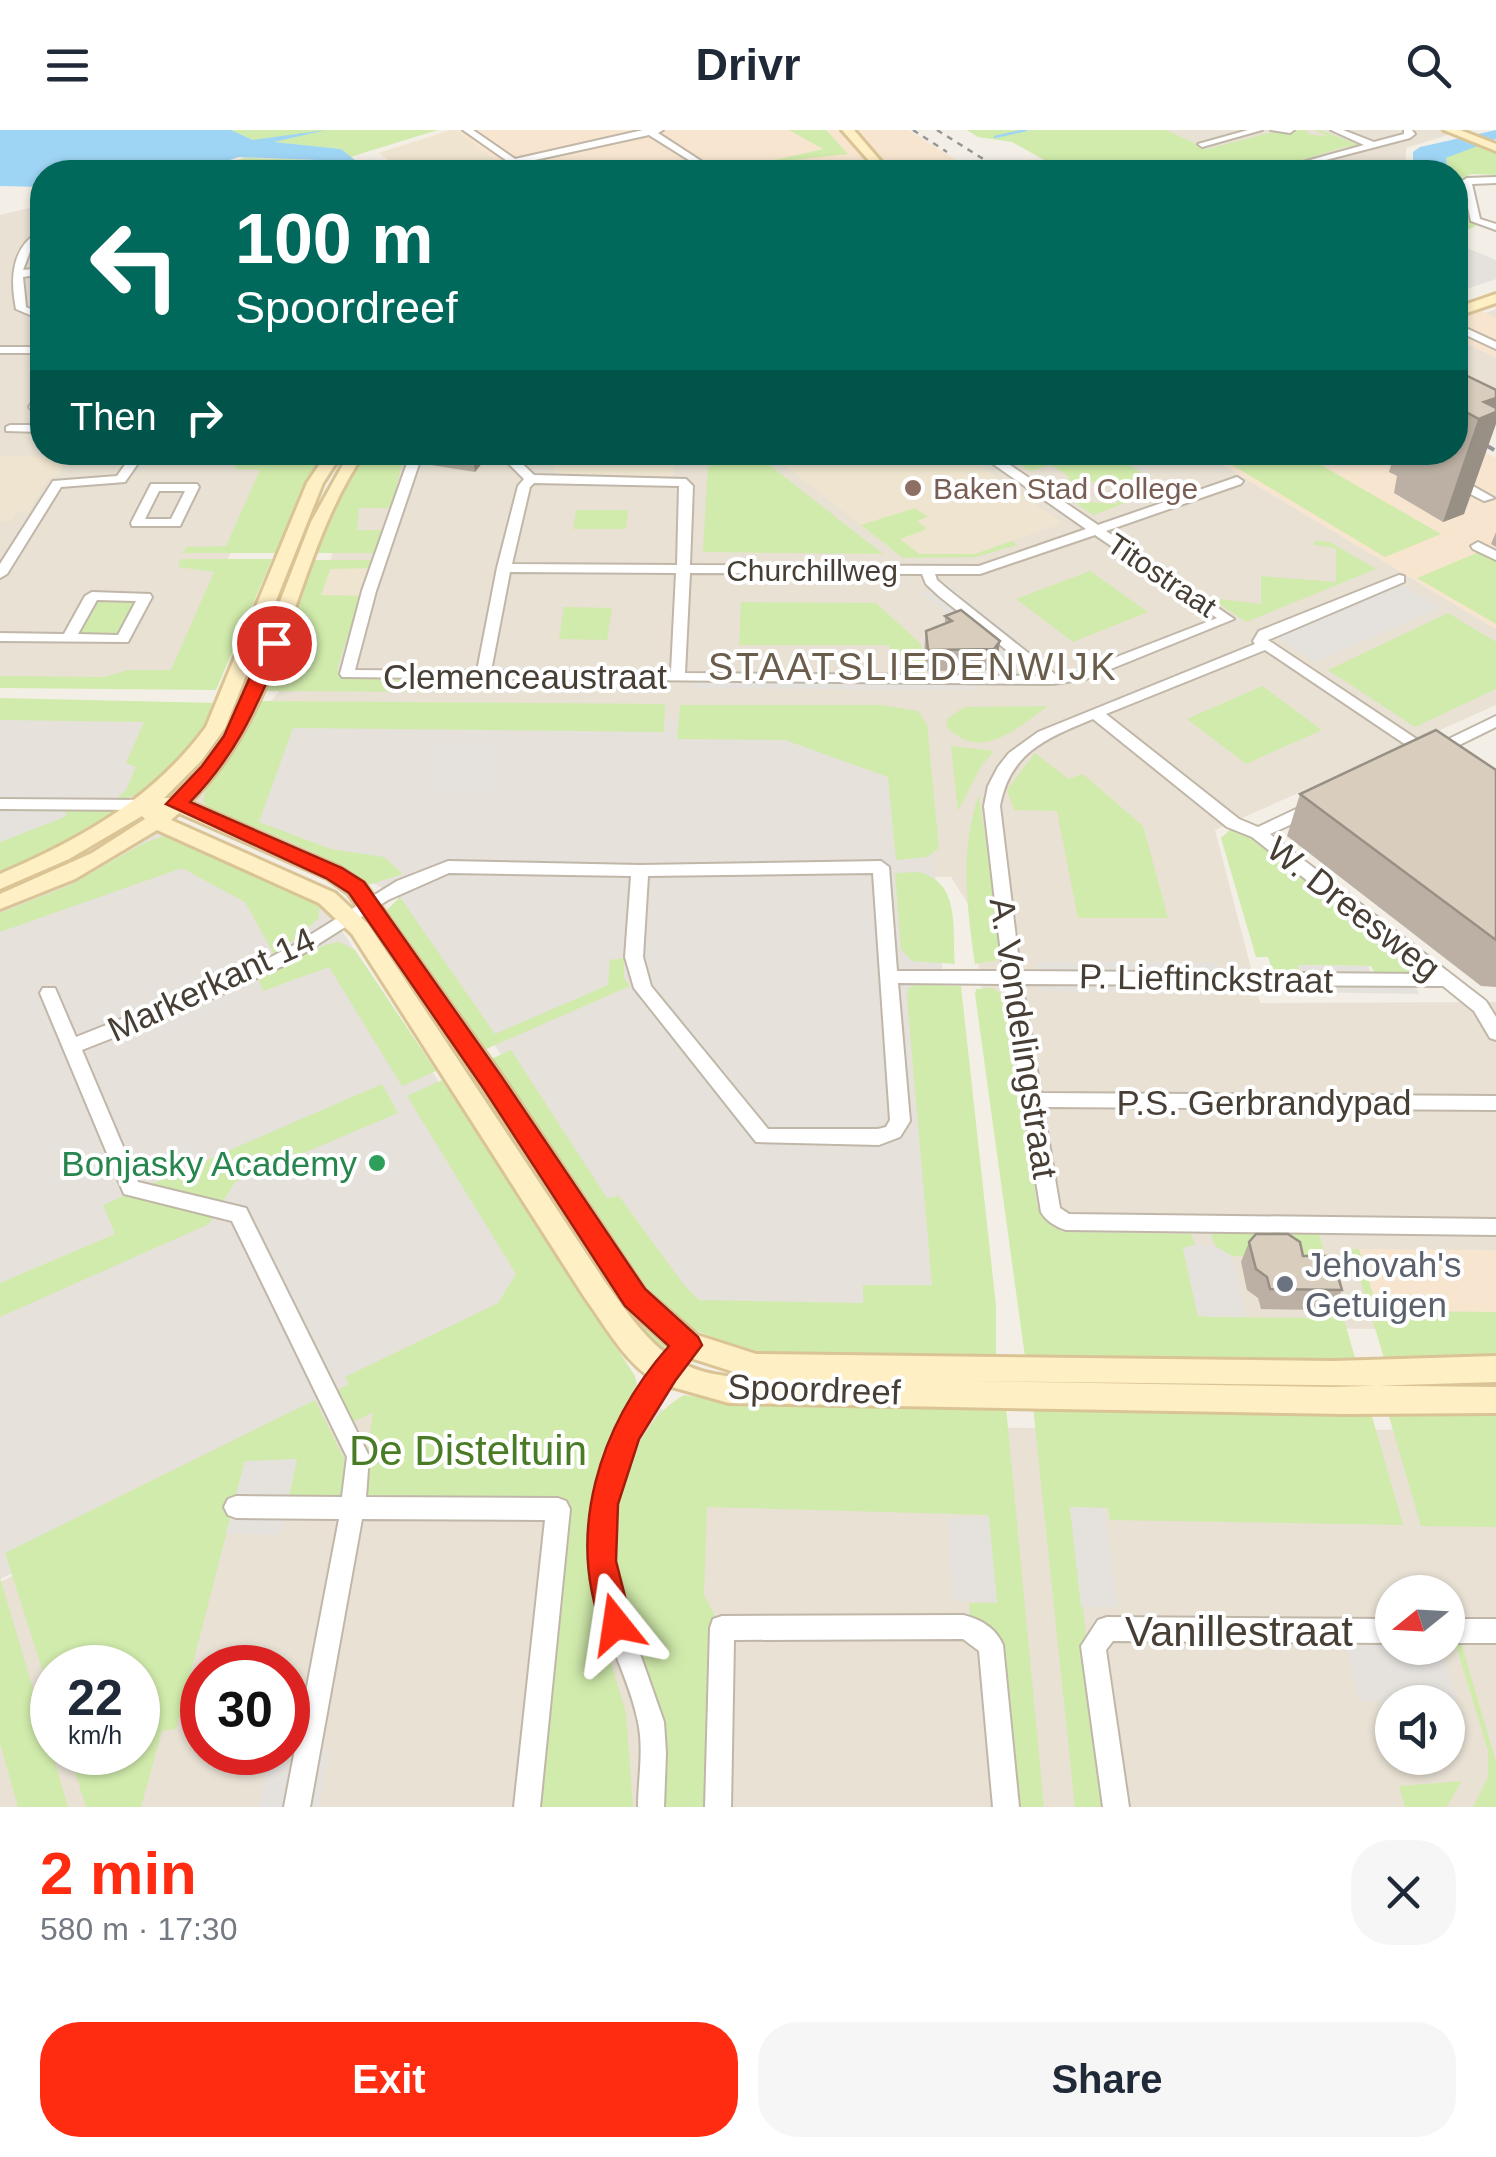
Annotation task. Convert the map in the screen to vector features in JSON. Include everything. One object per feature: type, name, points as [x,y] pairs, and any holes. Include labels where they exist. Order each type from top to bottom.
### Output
[{"type":"main road","points":[[831,130],[868,160]]},
{"type":"main road","points":[[848,130],[863,160]]},
{"type":"main road","points":[[1462,132],[1495,145]]},
{"type":"main road","points":[[1468,298],[1496,288]]},
{"type":"main road","points":[[1468,308],[1496,298]]},
{"type":"main road","points":[[0,902],[96,861],[151,813],[178,778],[214,728],[289,544],[328,465]]},
{"type":"main road","points":[[0,882],[176,804],[210,770],[233,737],[262,678],[338,479],[348,465]]},
{"type":"main road","name":"Spoordreef","points":[[176,804],[334,873],[356,888],[359,911],[373,946],[466,1093],[624,1332],[664,1372],[729,1390],[1416,1387],[1496,1400]]},
{"type":"main road","name":"Spoordreef","points":[[151,813],[359,911],[463,1040],[635,1298],[688,1345],[756,1366],[1340,1388]]},
{"type":"main road","name":"Spoordreef","points":[[1416,1387],[1496,1369]]},
{"type":"street","points":[[467,130],[510,160]]},
{"type":"street","points":[[1202,144],[1258,130]]},
{"type":"street","points":[[1275,130],[1290,130]]},
{"type":"street","points":[[1335,130],[1373,145]]},
{"type":"street","points":[[522,160],[652,131],[695,160]]},
{"type":"street","points":[[1317,160],[1404,137]]},
{"type":"street","points":[[1468,181],[1496,180]]},
{"type":"street","points":[[1468,185],[1476,221],[1496,227]]},
{"type":"street","points":[[30,244],[24,249],[18,273],[21,309],[30,312]]},
{"type":"street","points":[[18,273],[30,272]]},
{"type":"street","points":[[1468,334],[1496,346]]},
{"type":"street","points":[[0,350],[30,350]]},
{"type":"street","points":[[10,429],[30,429]]},
{"type":"street","points":[[0,574],[56,484],[118,480],[133,465]]},
{"type":"street","name":"Clemenceaustraat","points":[[412,465],[346,670],[354,676],[1053,680],[1081,676],[1227,620]]},
{"type":"street","points":[[516,465],[531,479],[682,482],[688,486],[678,677]]},
{"type":"street","name":"Titostraat","points":[[1001,465],[1227,620]]},
{"type":"street","points":[[1433,469],[1488,498]]},
{"type":"street","points":[[483,676],[504,568],[524,486],[531,479]]},
{"type":"street","name":"Churchillweg","points":[[504,568],[991,568],[1237,481]]},
{"type":"street","points":[[1478,546],[1496,556]]},
{"type":"street","points":[[928,571],[945,594],[1053,680]]},
{"type":"street","name":"A. Vondelingstraat","points":[[1266,645],[1260,641],[1264,634],[1398,579]]},
{"type":"street","points":[[0,637],[123,639],[145,596],[92,596],[69,638]]},
{"type":"street","points":[[1266,645],[1437,759]]},
{"type":"street","name":"A. Vondelingstraat","points":[[1266,645],[1035,737],[1014,756],[994,788],[992,806],[1012,976],[1051,1212],[1066,1222],[1496,1227]]},
{"type":"street","points":[[1095,713],[1233,823],[1258,833]]},
{"type":"street","points":[[1412,762],[1437,759],[1496,721]]},
{"type":"street","name":"W. Dreesweg","points":[[1340,795],[1258,833],[1480,1006],[1496,1033]]},
{"type":"street","points":[[0,804],[54,804],[151,813]]},
{"type":"street","name":"Markerkant 14","points":[[72,1047],[280,960],[424,874],[448,867],[880,867],[890,977]]},
{"type":"street","points":[[640,870],[634,956],[643,988],[763,1137],[879,1137],[893,1132],[900,1121],[890,977]]},
{"type":"street","name":"P. Lieftinckstraat","points":[[890,977],[1446,980]]},
{"type":"street","name":"Markerkant 14","points":[[49,993],[131,1188],[238,1214],[358,1456],[354,1507]]},
{"type":"street","name":"P.S. Gerbrandypad","points":[[1032,1100],[1496,1103]]},
{"type":"street","points":[[652,1807],[651,1725],[606,1591],[600,1532],[603,1504],[626,1434],[664,1372],[688,1345]]},
{"type":"street","points":[[297,1807],[354,1507]]},
{"type":"street","points":[[236,1508],[558,1509],[527,1807]]},
{"type":"street","points":[[718,1807],[722,1628],[806,1626],[963,1627],[974,1630],[992,1645],[1006,1807]]},
{"type":"street","name":"Vanillestraat","points":[[1116,1807],[1093,1646],[1107,1629],[1375,1631]]},
{"type":"street","points":[[1465,1631],[1496,1631]]},
{"type":"shaded area","points":[[450,130],[908,130],[957,160],[388,160],[379,153]]},
{"type":"shaded area","points":[[454,130],[496,160],[388,160],[379,153]]},
{"type":"shaded area","points":[[1161,130],[1464,130],[1406,148],[1406,160],[1228,160]]},
{"type":"shaded area","points":[[30,208],[30,465],[273,465],[171,676],[0,686],[0,215]]},
{"type":"shaded area","points":[[1468,248],[1496,260],[1496,279],[1468,289]]},
{"type":"shaded area","points":[[1496,309],[1496,402],[1468,388],[1468,320]]},
{"type":"shaded area","points":[[1479,310],[1496,318],[1496,358],[1468,344],[1468,315]]},
{"type":"shaded area","points":[[1468,443],[1496,458],[1496,629],[1223,465],[1468,465]]},
{"type":"shaded area","points":[[0,453],[30,456],[30,465],[65,465],[60,474],[48,480],[28,512],[17,512],[11,522],[0,521]]},
{"type":"shaded area","points":[[364,465],[1223,465],[1496,629],[1496,705],[1215,830],[1260,1003],[1496,1002],[1496,1329],[1031,1328],[970,907],[951,877],[441,870],[365,876],[187,806],[288,680]]},
{"type":"shaded area","points":[[552,465],[675,465],[673,479],[550,477],[555,473]]},
{"type":"shaded area","name":"Baken Stad College","points":[[784,465],[979,465],[1063,523],[975,554],[897,554]]},
{"type":"shaded area","points":[[330,568],[371,568],[361,596],[321,596]]},
{"type":"shaded area","points":[[947,584],[1042,659],[1016,669],[921,593]]},
{"type":"shaded area","points":[[1401,584],[1440,608],[1315,662],[1276,636]]},
{"type":"shaded area","points":[[472,679],[655,682],[654,688],[471,685]]},
{"type":"shaded area","points":[[692,682],[973,684],[974,690],[693,688]]},
{"type":"shaded area","points":[[0,702],[211,705],[193,737],[123,814],[330,912],[538,1237],[540,1328],[0,1579]]},
{"type":"shaded area","points":[[923,717],[970,1333],[678,1323],[395,894],[203,801],[248,721]]},
{"type":"shaded area","points":[[446,745],[498,745],[487,791],[434,790]]},
{"type":"shaded area","points":[[0,808],[64,808],[67,816],[0,842]]},
{"type":"shaded area","points":[[1037,962],[1216,962],[1224,993],[1041,991]]},
{"type":"shaded area","points":[[1298,965],[1368,966],[1372,974],[1411,975],[1419,994],[1296,992],[1291,974],[1300,974]]},
{"type":"shaded area","points":[[1215,1246],[1232,1256],[1246,1317],[1198,1316],[1183,1248]]},
{"type":"shaded area","points":[[1359,1249],[1496,1250],[1496,1312],[1378,1311]]},
{"type":"shaded area","points":[[544,1325],[686,1426],[1441,1430],[1496,1427],[1496,1807],[0,1807],[0,1582]]},
{"type":"shaded area","points":[[297,1459],[281,1535],[226,1534],[245,1461]]},
{"type":"shaded area","points":[[1070,1507],[1104,1508],[1118,1607],[1081,1607]]},
{"type":"shaded area","points":[[989,1517],[997,1603],[952,1601],[948,1518]]},
{"type":"shaded area","points":[[1344,1638],[1375,1639],[1375,1665],[1447,1665],[1452,1685],[1375,1685],[1375,1701],[1360,1701]]},
{"type":"shaded area","points":[[310,1749],[329,1749],[319,1807],[259,1807],[265,1775],[310,1775]]},
{"type":"green space","points":[[231,130],[438,130],[350,157],[341,149],[253,140]]},
{"type":"green space","points":[[789,130],[826,130],[848,154],[775,160],[823,149]]},
{"type":"green space","points":[[967,130],[1166,130],[1207,149],[1269,133],[1305,130],[1311,135],[1327,136],[1315,130],[1320,130],[1362,146],[1344,147],[1302,160],[1044,160],[1012,142],[978,137]]},
{"type":"green space","points":[[1475,145],[1496,150],[1496,175],[1468,175],[1468,160],[1446,158]]},
{"type":"green space","points":[[244,158],[318,160],[238,160]]},
{"type":"green space","points":[[1468,207],[1471,220],[1476,226],[1468,229]]},
{"type":"green space","points":[[237,465],[319,465],[300,495],[275,553],[183,553],[186,547],[226,546],[260,470],[235,469]]},
{"type":"green space","points":[[356,465],[402,465],[391,508],[359,508],[357,530],[383,530],[374,553],[316,553],[335,500]]},
{"type":"green space","points":[[769,465],[883,554],[703,552],[708,466]]},
{"type":"green space","points":[[1021,465],[1051,465],[1030,471]]},
{"type":"green space","points":[[1051,465],[1130,465],[1144,475],[1119,484],[1139,498],[1093,515],[1073,501],[1116,504],[1122,496],[1119,486],[1079,479],[1056,489],[1051,486],[1071,478]]},
{"type":"green space","points":[[1232,465],[1321,465],[1441,534],[1385,557]]},
{"type":"green space","points":[[915,508],[928,517],[917,521],[927,529],[900,539],[919,554],[975,554],[1012,541],[1017,545],[976,557],[903,558],[861,525]]},
{"type":"green space","points":[[576,510],[628,510],[626,529],[573,529]]},
{"type":"green space","points":[[1314,541],[1330,542],[1376,569],[1246,622],[1218,603],[1219,599],[1261,604],[1261,576],[1336,582],[1336,548],[1314,545]]},
{"type":"green space","points":[[1479,552],[1496,562],[1496,624],[1417,578]]},
{"type":"green space","points":[[181,559],[272,559],[216,690],[0,688],[0,676],[104,677],[129,670],[171,670],[214,572],[178,567]]},
{"type":"green space","points":[[313,560],[374,560],[371,568],[330,569],[321,595],[361,596],[337,669],[340,675],[353,679],[468,680],[464,692],[261,691]]},
{"type":"green space","points":[[1090,571],[1148,612],[1073,642],[1016,599]]},
{"type":"green space","points":[[95,600],[134,600],[118,635],[76,635]]},
{"type":"green space","points":[[741,602],[876,603],[921,644],[925,670],[905,670],[903,656],[891,655],[889,645],[739,645]]},
{"type":"green space","points":[[564,607],[612,608],[607,640],[559,639]]},
{"type":"green space","points":[[1448,613],[1496,642],[1496,689],[1415,727],[1328,670]]},
{"type":"green space","points":[[1262,686],[1322,730],[1246,764],[1187,719]]},
{"type":"green space","points":[[0,698],[218,703],[177,764],[149,788],[114,801],[126,790],[136,767],[126,763],[144,722],[0,720]]},
{"type":"green space","points":[[257,701],[665,704],[664,732],[293,728],[259,822],[331,849],[384,857],[403,874],[365,886],[337,864],[208,808],[203,801],[207,785],[236,744]]},
{"type":"green space","points":[[680,705],[881,705],[918,711],[927,724],[939,848],[927,857],[896,860],[888,777],[785,740],[677,739]]},
{"type":"green space","points":[[1048,706],[1011,732],[986,742],[960,737],[947,727],[947,719],[964,707]]},
{"type":"green space","points":[[951,746],[994,751],[981,766],[958,811]]},
{"type":"green space","points":[[1035,753],[1068,779],[1083,774],[1143,826],[1168,918],[1078,918],[1057,811],[1014,810],[1007,790]]},
{"type":"green space","points":[[979,795],[1002,953],[999,960],[975,964],[967,900],[967,858]]},
{"type":"green space","points":[[64,808],[121,809],[112,821],[0,876],[0,842],[66,816]]},
{"type":"green space","points":[[1231,829],[1250,834],[1422,973],[1375,974],[1371,966],[1299,965],[1300,974],[1274,975],[1268,957],[1256,957],[1221,838]]},
{"type":"green space","points":[[164,836],[181,838],[311,898],[319,907],[319,918],[275,956],[245,902],[182,868],[0,932],[0,913],[68,886],[144,843]]},
{"type":"green space","points":[[918,872],[932,877],[948,896],[955,964],[912,961],[901,949],[895,873]]},
{"type":"green space","points":[[400,897],[495,1034],[608,985],[610,960],[624,958],[624,978],[630,986],[477,1053],[384,913]]},
{"type":"green space","points":[[339,942],[355,950],[436,1071],[402,1086],[329,967],[263,991],[258,978]]},
{"type":"green space","points":[[398,968],[425,1000],[616,1286],[644,1325],[662,1340],[667,1352],[657,1352],[639,1331]]},
{"type":"green space","points":[[961,986],[996,1306],[996,1358],[785,1356],[741,1349],[678,1323],[638,1283],[491,1059],[511,1050],[607,1198],[619,1196],[699,1300],[863,1303],[863,1285],[932,1285],[907,998],[908,988]]},
{"type":"green space","points":[[992,988],[1005,996],[1009,1006],[1037,1206],[1049,1224],[1063,1232],[1191,1234],[1195,1245],[1183,1248],[1198,1316],[1211,1317],[1332,1318],[1322,1279],[1284,1258],[1232,1256],[1215,1246],[1211,1233],[1319,1234],[1356,1361],[1025,1357],[975,994],[976,989]]},
{"type":"green space","name":"De Disteltuin","points":[[442,1080],[635,1376],[637,1385],[596,1482],[586,1555],[600,1627],[626,1713],[633,1807],[534,1807],[563,1502],[361,1499],[373,1412],[347,1425],[332,1393],[349,1384],[345,1377],[498,1303],[516,1274],[407,1096]]},
{"type":"green space","points":[[382,1084],[398,1113],[235,1182],[209,1224],[0,1317],[0,1283],[115,1234],[103,1205]]},
{"type":"green space","points":[[1351,1249],[1359,1249],[1378,1311],[1496,1312],[1496,1362],[1408,1364],[1405,1358],[1384,1358]]},
{"type":"green space","points":[[684,1395],[735,1403],[1006,1407],[1044,1807],[1015,1807],[1004,1682],[971,1621],[969,1603],[997,1602],[988,1515],[707,1507],[704,1596],[715,1615],[710,1807],[663,1807],[662,1715],[624,1607],[614,1559],[614,1535],[622,1486],[636,1449],[659,1415]]},
{"type":"green space","points":[[315,1400],[348,1467],[340,1510],[285,1515],[245,1461],[198,1645],[180,1645],[180,1713],[176,1729],[162,1731],[160,1738],[160,1645],[34,1645],[5,1553]]},
{"type":"green space","points":[[1033,1407],[1371,1413],[1403,1525],[1110,1520],[1108,1508],[1070,1507],[1108,1807],[1075,1807]]},
{"type":"green space","points":[[1388,1413],[1496,1413],[1496,1527],[1421,1526]]},
{"type":"green space","points":[[0,1578],[30,1679],[30,1775],[58,1775],[68,1807],[18,1807],[0,1743]]},
{"type":"green space","points":[[1465,1657],[1496,1762],[1496,1807],[1473,1807],[1488,1777],[1488,1751],[1462,1665]]},
{"type":"green space","points":[[76,1775],[150,1775],[141,1807],[86,1807]]},
{"type":"green space","points":[[1462,1781],[1446,1807],[1405,1807],[1399,1786]]},
{"type":"water","points":[[0,130],[231,130],[253,140],[326,130],[274,142],[341,149],[355,160],[30,160],[30,187],[0,186]]},
{"type":"water","points":[[1496,130],[1496,139],[1446,160],[1413,160],[1413,152],[1420,147]]},
{"type":"building","points":[[1468,376],[1496,390],[1496,398],[1484,402],[1496,408],[1496,412],[1479,419],[1468,413]]},
{"type":"building","points":[[961,610],[1000,641],[994,649],[928,650],[926,631],[952,621],[945,616]]},
{"type":"building","points":[[1436,730],[1496,770],[1496,940],[1300,794]]},
{"type":"building","points":[[1256,1234],[1288,1234],[1300,1242],[1303,1256],[1332,1256],[1342,1290],[1270,1289],[1267,1277],[1256,1269],[1249,1242]]},
{"type":"waterway","points":[[995,137],[1026,130]]},
{"type":"railway","points":[[913,130],[947,152]]},
{"type":"railway","points":[[937,130],[985,160]]},
{"type":"railway","points":[[1468,435],[1496,451]]},
{"type":"place","name":"Baken Stad College","points":[[913,488]]},
{"type":"place","name":"Bonjasky Academy","points":[[377,1163]]},
{"type":"place","name":"Jehovah's Getuigen","points":[[1285,1284]]},
{"type":"district","name":"STAATSLIEDENWIJK","points":[[913,667]]},
{"type":"route","points":[[274,643],[233,737],[210,770],[176,804],[334,873],[356,888],[492,1082],[635,1298],[688,1345],[664,1372],[626,1434],[603,1504],[601,1561],[616,1624]]}]
